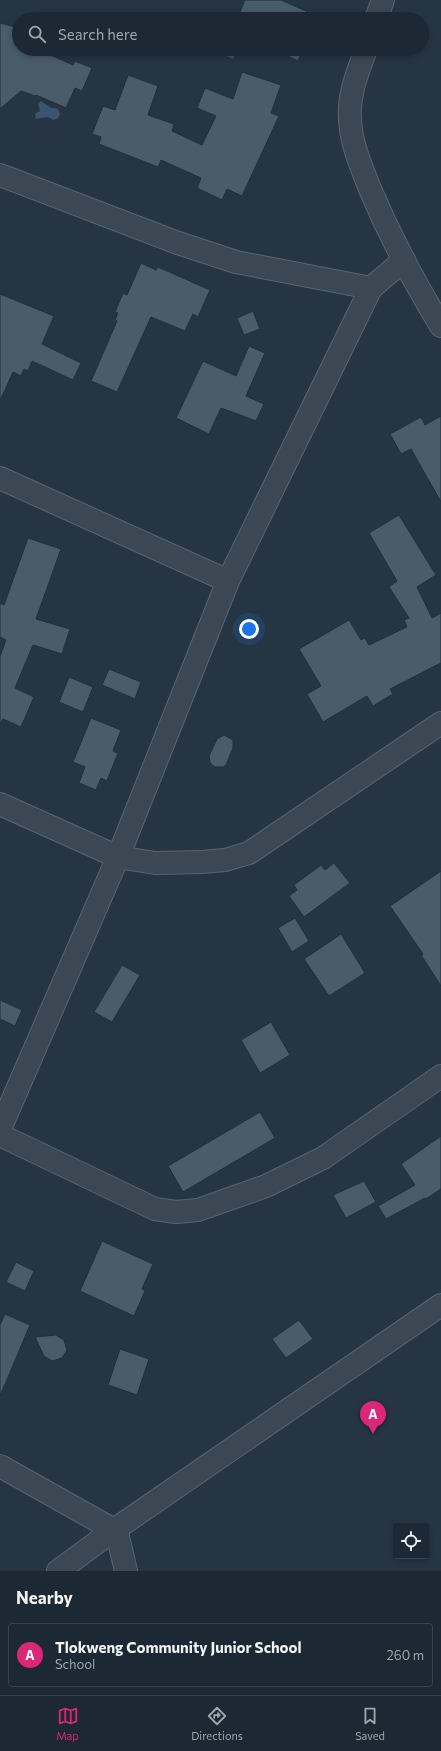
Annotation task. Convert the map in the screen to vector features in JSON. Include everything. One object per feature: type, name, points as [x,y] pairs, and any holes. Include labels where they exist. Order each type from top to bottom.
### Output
[{"type":"street","points":[[379,12],[383,0]]},
{"type":"street","points":[[364,56],[351,91],[350,119],[354,147],[381,215],[404,260],[434,299],[441,326]]},
{"type":"street","points":[[0,175],[178,243],[236,262],[371,288]]},
{"type":"street","points":[[0,1130],[118,857],[228,581],[371,288],[404,260]]},
{"type":"street","points":[[0,478],[228,581]]},
{"type":"street","points":[[0,804],[118,857],[155,864],[225,860],[248,853],[441,723]]},
{"type":"street","points":[[0,1135],[155,1209],[176,1212],[198,1210],[266,1186],[323,1158],[441,1076]]},
{"type":"street","points":[[58,1571],[114,1530],[441,1305]]},
{"type":"street","points":[[0,1466],[114,1530],[118,1537],[126,1571]]},
{"type":"water","points":[[226,56],[234,56],[233,59]]},
{"type":"water","points":[[41,101],[51,108],[58,109],[60,114],[58,118],[54,120],[47,117],[36,119],[35,114],[40,111],[38,104]]},
{"type":"building","points":[[245,0],[281,0],[308,12],[240,12]]},
{"type":"building","points":[[0,23],[12,26],[12,56],[53,56],[73,65],[75,61],[92,68],[82,91],[75,88],[66,108],[36,95],[35,96],[21,91],[0,109]]},
{"type":"building","points":[[287,56],[300,56],[298,61]]},
{"type":"building","points":[[242,72],[281,85],[271,113],[279,116],[242,196],[227,189],[222,200],[197,188],[201,178],[161,160],[158,167],[99,144],[101,137],[92,134],[103,106],[115,110],[128,75],[158,86],[148,115],[174,124],[172,131],[202,145],[216,116],[197,108],[205,88],[233,99]]},
{"type":"building","points":[[141,263],[156,270],[158,267],[210,290],[198,317],[193,314],[185,331],[151,317],[117,392],[91,381],[117,321],[115,320],[118,313],[115,312],[123,293],[127,295]]},
{"type":"building","points":[[0,294],[54,316],[42,344],[81,363],[73,380],[32,361],[28,371],[24,369],[21,376],[13,372],[0,401]]},
{"type":"building","points":[[253,311],[260,329],[244,335],[237,318]]},
{"type":"building","points":[[249,346],[265,353],[246,396],[264,404],[256,421],[221,408],[209,434],[176,418],[203,361],[236,376]]},
{"type":"building","points":[[441,416],[441,502],[411,449],[401,454],[390,434],[421,417],[425,425]]},
{"type":"building","points":[[399,515],[436,575],[417,587],[432,618],[441,613],[441,663],[390,689],[393,694],[373,706],[367,696],[323,722],[307,694],[321,686],[299,649],[349,620],[361,640],[365,638],[369,645],[407,627],[404,620],[409,618],[389,587],[397,581],[369,533]]},
{"type":"building","points":[[28,538],[61,549],[36,619],[70,629],[62,654],[33,645],[15,688],[34,697],[21,727],[3,719],[0,724],[0,656],[6,640],[0,637],[0,603],[4,605]]},
{"type":"building","points":[[109,669],[141,682],[135,699],[102,685]]},
{"type":"building","points":[[69,677],[93,687],[83,712],[59,702]]},
{"type":"building","points":[[91,718],[121,730],[113,751],[118,753],[107,781],[101,778],[96,790],[79,783],[85,767],[73,762]]},
{"type":"building","points":[[224,735],[233,740],[233,748],[226,765],[223,767],[215,767],[210,763],[209,756],[217,739]]},
{"type":"building","points":[[334,863],[350,883],[304,917],[289,896],[297,890],[294,885],[321,865],[325,870]]},
{"type":"building","points":[[441,871],[441,986],[421,955],[423,954],[390,906]]},
{"type":"building","points":[[295,918],[309,941],[292,952],[278,928]]},
{"type":"building","points":[[341,934],[365,973],[329,996],[304,959]]},
{"type":"building","points":[[122,965],[140,975],[112,1022],[94,1012]]},
{"type":"building","points":[[0,1000],[22,1010],[15,1026],[0,1019]]},
{"type":"building","points":[[271,1022],[290,1055],[260,1073],[241,1040]]},
{"type":"building","points":[[260,1112],[275,1138],[183,1192],[168,1166]]},
{"type":"building","points":[[441,1136],[441,1189],[426,1199],[425,1198],[386,1219],[378,1206],[415,1185],[401,1164]]},
{"type":"building","points":[[364,1181],[376,1202],[346,1218],[333,1195]]},
{"type":"building","points":[[102,1241],[153,1264],[142,1289],[145,1291],[134,1316],[80,1291]]},
{"type":"building","points":[[16,1262],[34,1271],[25,1291],[6,1282]]},
{"type":"building","points":[[5,1314],[30,1325],[0,1396],[0,1325]]},
{"type":"building","points":[[299,1320],[313,1339],[286,1358],[272,1339]]},
{"type":"building","points":[[56,1335],[64,1340],[67,1350],[62,1358],[52,1361],[44,1356],[35,1337]]},
{"type":"building","points":[[120,1349],[149,1359],[137,1395],[108,1385]]},
{"type":"place","name":"Tlokweng Community Junior School","points":[[373,1434]]}]
